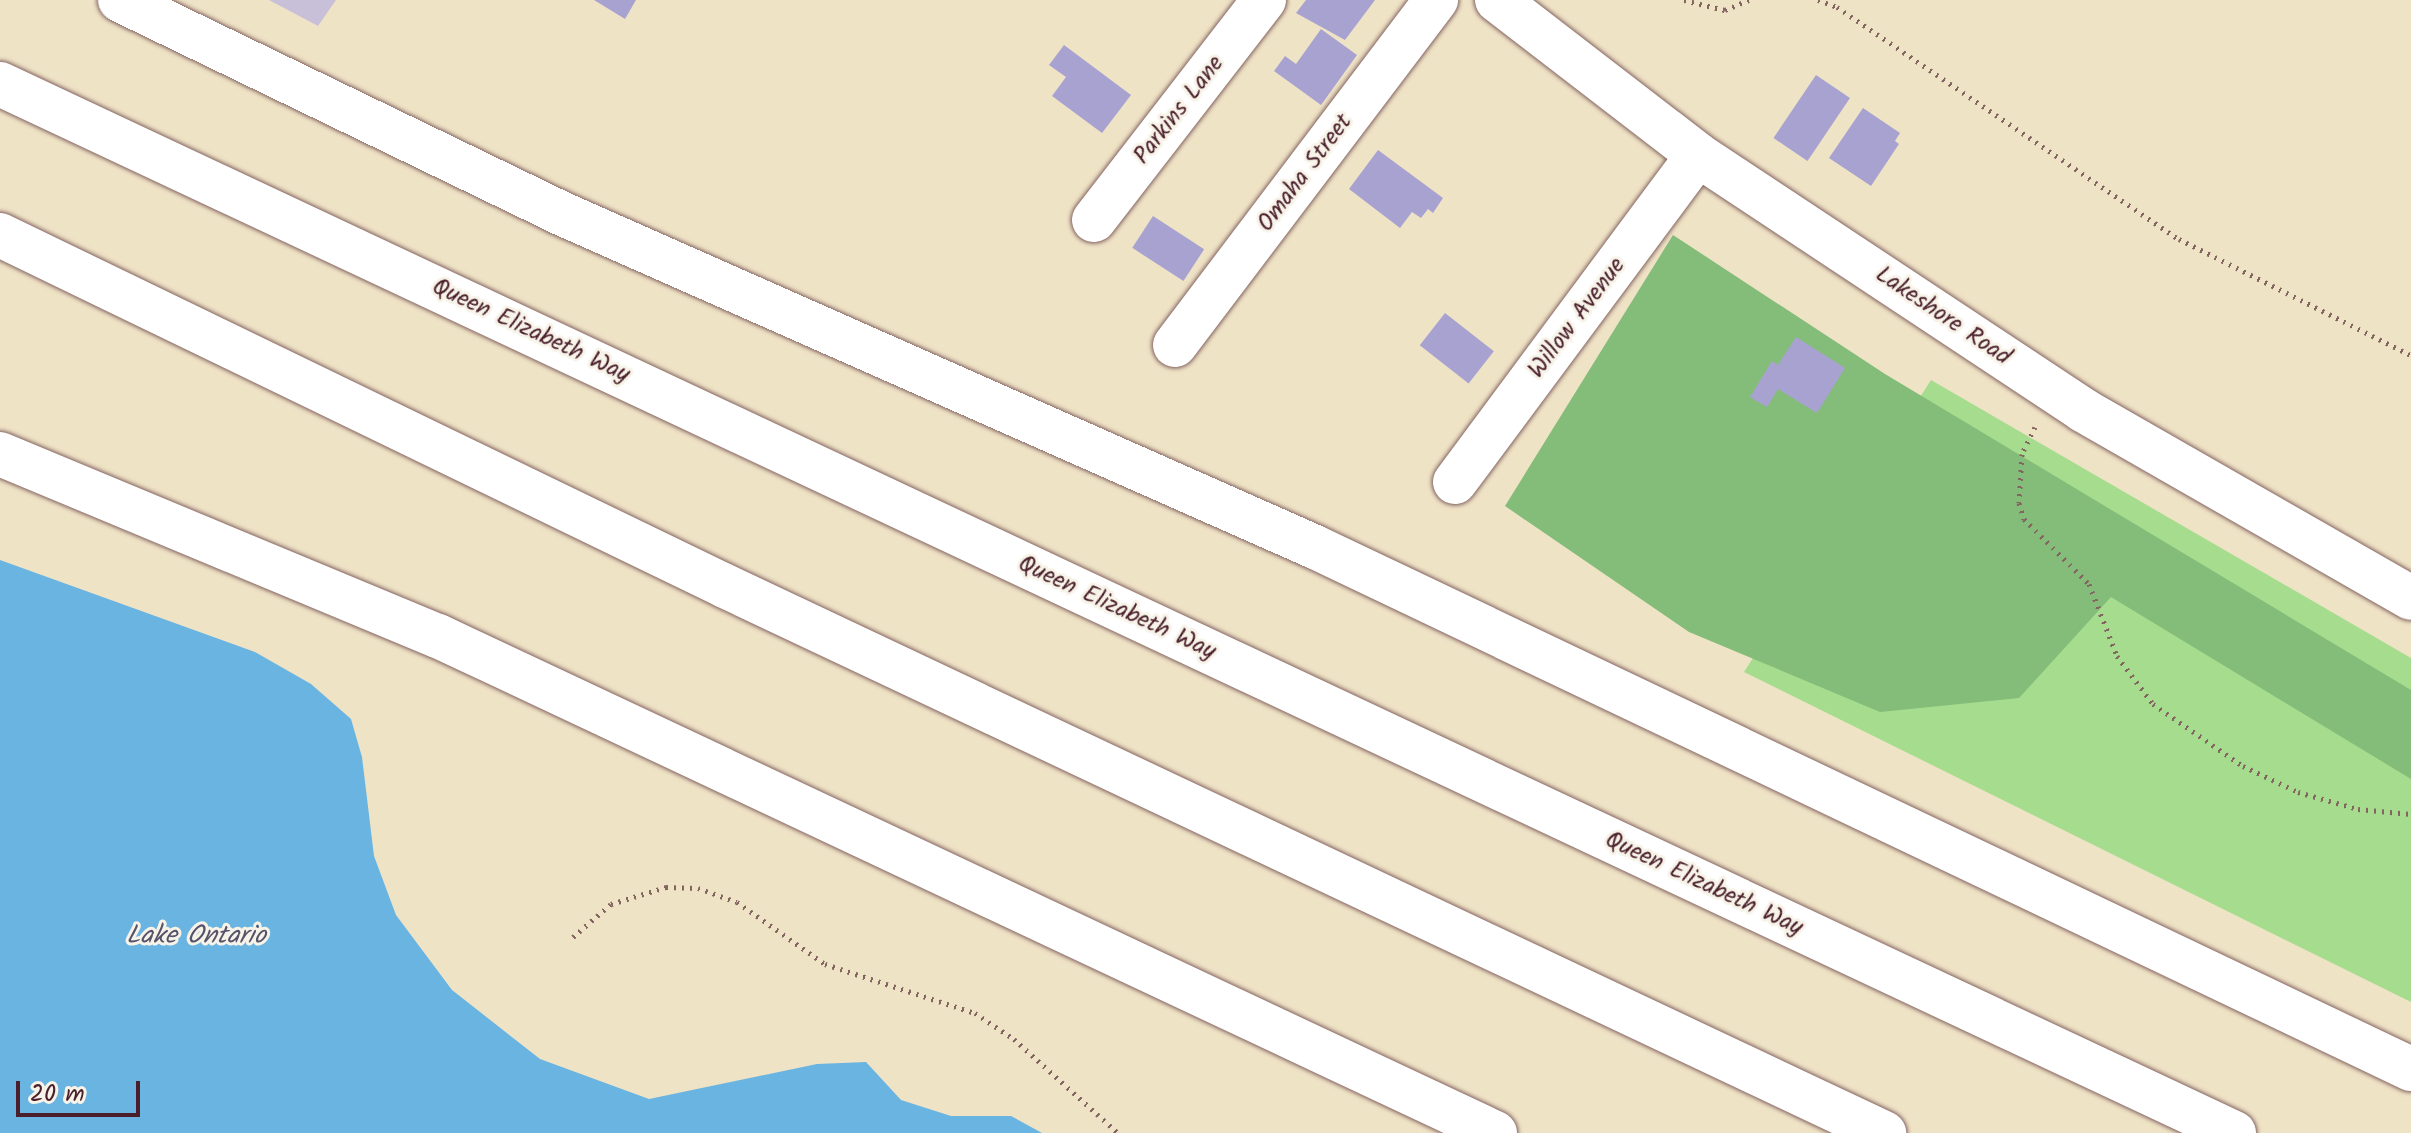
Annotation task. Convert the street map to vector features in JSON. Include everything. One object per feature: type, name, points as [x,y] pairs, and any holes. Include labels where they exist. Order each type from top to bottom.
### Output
[{"type":"main road","points":[[120,0],[565,215],[1315,547],[2411,1069]]},
{"type":"main road","name":"Parkins Lane","points":[[1094,220],[1264,0]]},
{"type":"main road","name":"Omaha Street","points":[[1175,345],[1436,0]]},
{"type":"main road","name":"Lakeshore Road","points":[[1497,0],[1698,155],[2053,390],[2411,598]]},
{"type":"main road","name":"Queen Elizabeth Way","points":[[0,84],[2234,1133]]},
{"type":"main road","name":"Willow Avenue","points":[[1455,482],[1698,155]]},
{"type":"main road","points":[[0,235],[725,586],[1884,1133]]},
{"type":"main road","points":[[0,454],[438,636],[1495,1133]]},
{"type":"path","points":[[1684,0],[1725,10],[1749,0]]},
{"type":"path","points":[[1818,0],[1837,7],[2179,239],[2411,355]]},
{"type":"path","points":[[2053,390],[2022,454],[2019,503],[2024,519],[2089,584],[2117,656],[2153,704],[2243,766],[2298,792],[2358,809],[2411,814]]},
{"type":"path","points":[[573,937],[611,904],[666,887],[698,888],[737,902],[825,964],[975,1013],[1014,1039],[1118,1133]]},
{"type":"shaded area","points":[[269,0],[336,0],[318,26]]},
{"type":"green space","points":[[1673,235],[1885,374],[2411,690],[2411,779],[2111,597],[2019,698],[1880,712],[1689,632],[1505,506]]},
{"type":"green space","points":[[1931,380],[2411,658],[2411,1002],[1744,672]]},
{"type":"water","name":"Lake Ontario","points":[[0,560],[255,652],[311,684],[351,719],[362,757],[374,856],[396,915],[452,990],[540,1059],[649,1099],[817,1064],[866,1062],[901,1100],[951,1116],[1011,1116],[1042,1133],[0,1133]]},
{"type":"building","points":[[594,0],[636,0],[625,19]]},
{"type":"building","points":[[1306,0],[1375,0],[1345,40],[1296,13]]},
{"type":"building","points":[[1321,29],[1357,55],[1321,105],[1274,71],[1285,56],[1296,64]]},
{"type":"building","points":[[1064,45],[1131,95],[1102,133],[1052,96],[1066,77],[1049,65]]},
{"type":"building","points":[[1816,75],[1850,98],[1807,161],[1774,138]]},
{"type":"building","points":[[1863,108],[1900,133],[1895,141],[1899,144],[1871,186],[1829,158]]},
{"type":"building","points":[[1378,150],[1443,198],[1433,213],[1428,209],[1421,218],[1412,212],[1400,228],[1349,189]]},
{"type":"building","points":[[1153,216],[1204,249],[1183,281],[1132,248]]},
{"type":"building","points":[[1445,313],[1494,351],[1469,383],[1420,345]]},
{"type":"building","points":[[1796,337],[1845,368],[1817,413],[1778,389],[1767,407],[1750,397],[1772,361],[1778,365]]}]
